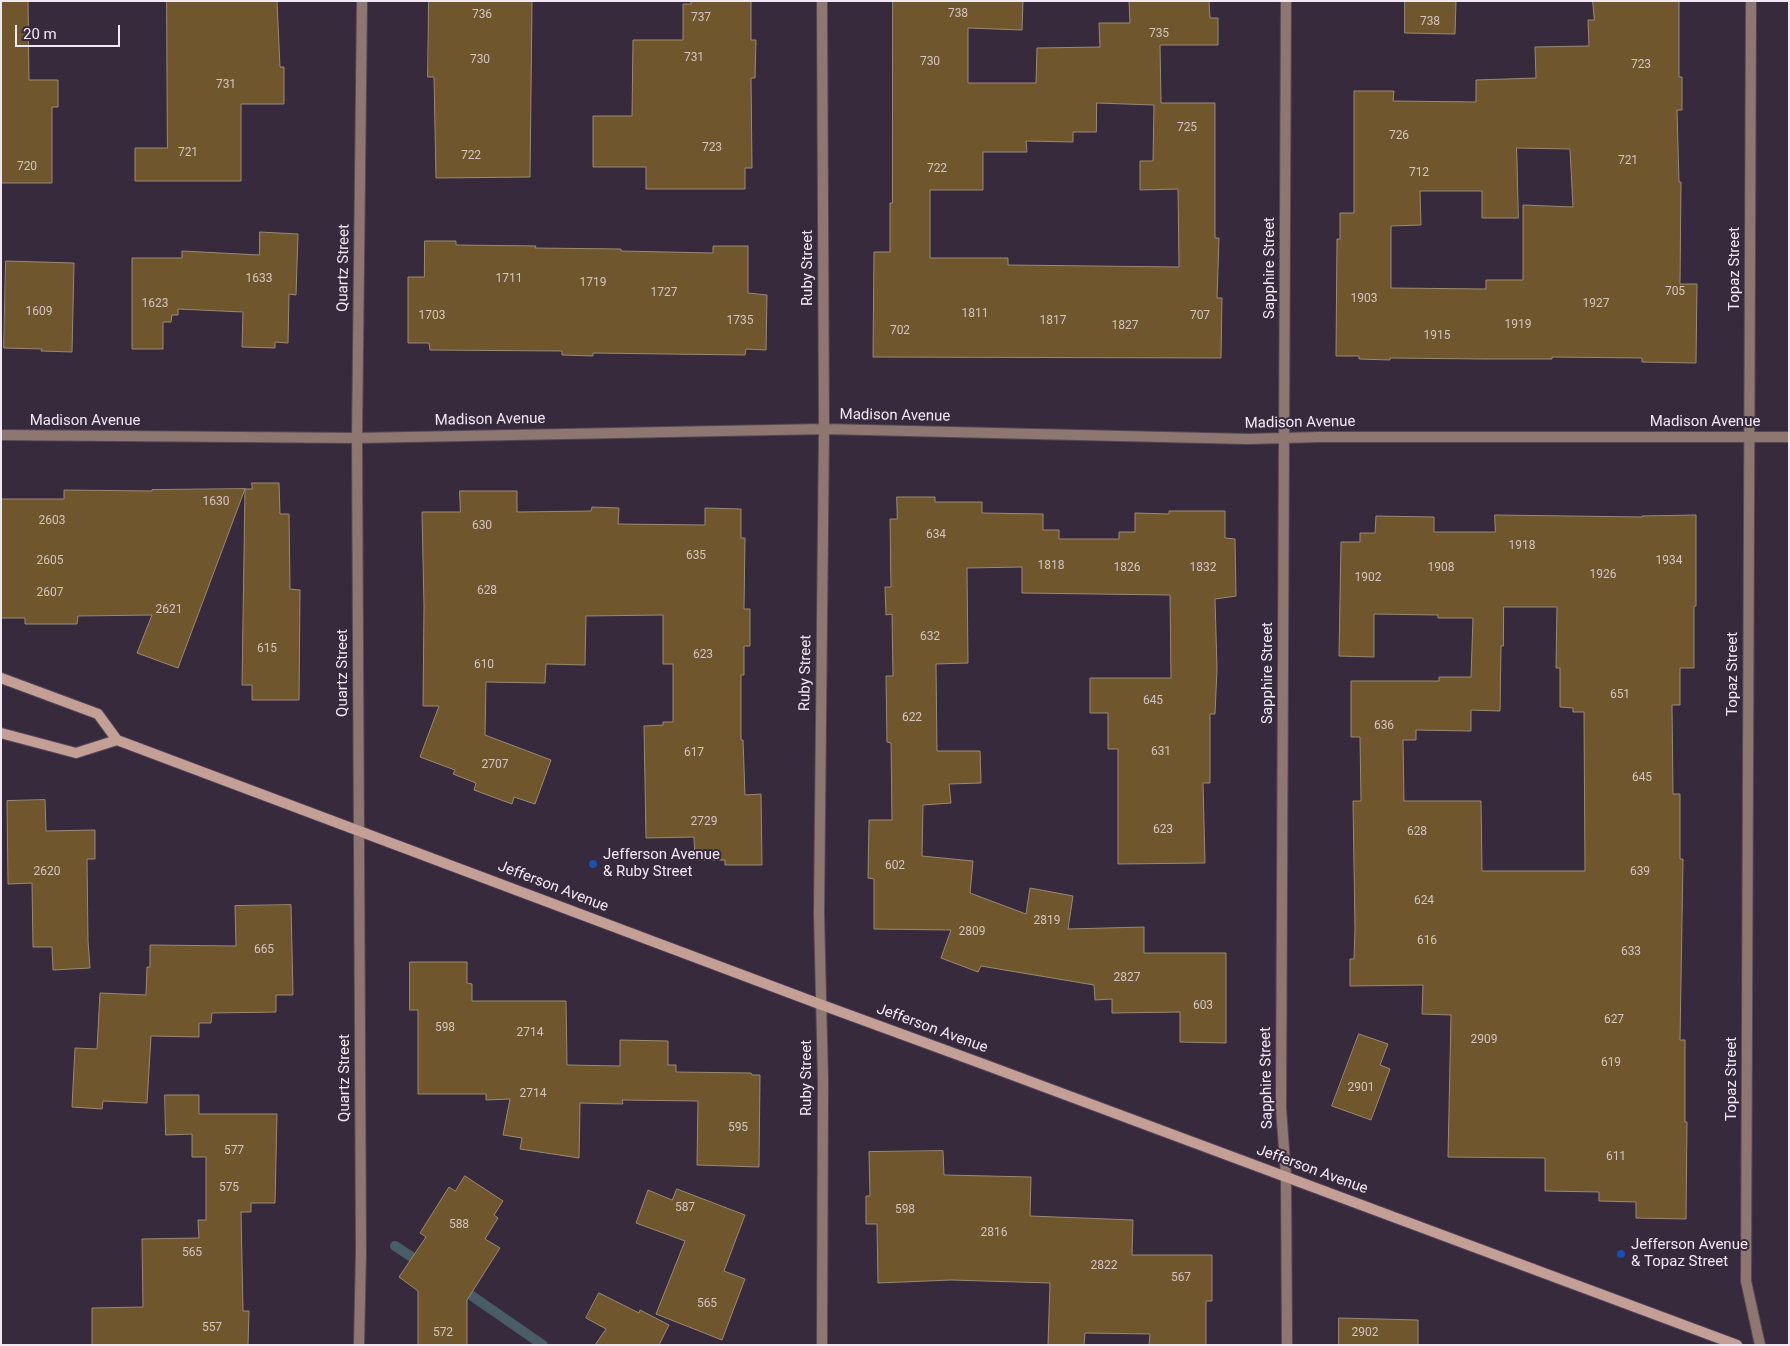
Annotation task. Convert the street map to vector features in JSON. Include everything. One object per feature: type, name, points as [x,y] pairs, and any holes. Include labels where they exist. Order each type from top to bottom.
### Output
[{"type":"main road","points":[[1,678],[98,714],[117,740],[76,753],[1,733]]},
{"type":"main road","name":"Jefferson Avenue","points":[[117,740],[822,1005],[1737,1345]]},
{"type":"street","name":"Quartz Street","points":[[359,1345],[361,1250],[357,438],[362,1]]},
{"type":"street","name":"Ruby Street","points":[[822,1],[824,429],[819,913],[822,1005],[822,1345]]},
{"type":"street","name":"Sapphire Street","points":[[1286,1],[1281,1108],[1286,1176],[1287,1345]]},
{"type":"street","name":"Topaz Street","points":[[1751,1],[1746,1281],[1760,1345]]},
{"type":"street","name":"Madison Avenue","points":[[1,436],[357,438],[824,429],[1248,439],[1789,438]]},
{"type":"building","points":[[1,1],[28,1],[29,80],[58,80],[58,107],[52,107],[52,183],[1,183]]},
{"type":"building","points":[[167,1],[277,1],[280,67],[284,67],[284,104],[241,104],[241,181],[135,181],[135,148],[167,148]]},
{"type":"building","points":[[429,1],[532,1],[530,177],[436,178],[434,77],[428,77]]},
{"type":"building","points":[[691,1],[751,1],[751,40],[756,40],[755,78],[751,78],[752,168],[745,168],[745,189],[646,189],[646,167],[593,167],[593,116],[632,116],[633,40],[683,40],[683,4],[691,4]]},
{"type":"building","points":[[893,1],[1023,1],[1022,30],[968,28],[968,83],[1036,83],[1037,48],[1100,47],[1099,23],[1130,23],[1129,1],[1209,1],[1210,18],[1218,18],[1218,45],[1160,45],[1161,103],[1215,103],[1215,238],[1219,238],[1217,298],[1222,298],[1221,358],[873,357],[874,252],[890,252],[890,203],[892,203]],"holes":[[[1097,103],[1154,105],[1153,161],[1140,161],[1140,190],[1178,189],[1179,267],[1008,265],[1008,258],[930,258],[930,190],[983,190],[983,152],[1027,152],[1026,141],[1073,142],[1073,132],[1096,132]]]},
{"type":"building","points":[[1405,1],[1456,1],[1455,34],[1405,33]]},
{"type":"building","points":[[1593,1],[1679,1],[1679,77],[1682,77],[1682,110],[1677,110],[1679,182],[1681,182],[1680,284],[1697,284],[1696,363],[1642,362],[1642,358],[1390,358],[1390,360],[1359,359],[1359,356],[1336,356],[1337,239],[1340,239],[1340,213],[1354,213],[1354,91],[1394,91],[1393,101],[1476,102],[1476,80],[1536,78],[1535,47],[1589,46],[1588,20],[1594,20]],"holes":[[[1517,148],[1570,149],[1573,207],[1523,205],[1523,280],[1486,280],[1486,289],[1391,288],[1391,226],[1421,225],[1420,191],[1482,191],[1482,218],[1518,218]]]},
{"type":"building","points":[[260,232],[298,234],[296,295],[289,294],[288,343],[275,342],[275,348],[242,347],[243,312],[178,309],[178,315],[172,315],[171,322],[163,322],[163,349],[132,349],[132,258],[182,258],[182,251],[259,255]]},
{"type":"building","points":[[425,241],[456,241],[456,245],[713,253],[713,246],[748,246],[748,293],[767,295],[766,350],[746,349],[745,355],[593,353],[593,356],[562,355],[562,351],[430,350],[429,343],[408,343],[408,277],[424,277]]},
{"type":"building","points":[[6,261],[74,263],[72,352],[4,348]]},
{"type":"building","points":[[252,483],[279,483],[280,514],[289,514],[290,589],[300,590],[299,700],[252,700],[252,685],[242,685],[245,489],[252,489]]},
{"type":"building","points":[[245,489],[178,668],[137,653],[152,615],[78,616],[77,624],[25,624],[25,618],[1,618],[1,499],[64,499],[64,490]]},
{"type":"building","points":[[460,491],[517,491],[517,512],[591,511],[592,507],[619,508],[618,524],[705,525],[705,508],[741,509],[741,538],[745,538],[744,609],[750,609],[750,646],[744,646],[744,675],[741,675],[741,740],[743,740],[745,795],[761,794],[762,865],[725,865],[725,860],[695,860],[694,837],[646,838],[644,726],[663,725],[663,722],[673,722],[673,664],[663,664],[663,615],[586,616],[585,665],[546,664],[545,683],[486,682],[485,735],[551,760],[535,804],[514,797],[512,804],[474,790],[476,783],[453,774],[455,770],[420,757],[439,706],[423,706],[424,606],[422,512],[460,512]]},
{"type":"building","points":[[897,497],[935,497],[935,502],[982,502],[982,513],[1043,514],[1043,530],[1059,530],[1059,539],[1119,539],[1119,532],[1135,532],[1135,513],[1169,514],[1169,511],[1225,511],[1225,538],[1235,539],[1236,596],[1215,599],[1217,669],[1215,714],[1210,714],[1210,783],[1203,783],[1205,863],[1118,864],[1118,749],[1108,749],[1108,713],[1090,713],[1090,678],[1171,678],[1170,595],[1022,593],[1022,567],[967,568],[968,663],[936,664],[937,751],[980,751],[981,783],[949,784],[951,803],[923,805],[922,856],[973,861],[970,893],[1026,914],[1030,888],[1073,896],[1068,929],[1144,927],[1144,953],[1226,953],[1226,1043],[1180,1042],[1180,1012],[1112,1013],[1112,999],[1095,1000],[1094,985],[981,966],[978,972],[941,958],[951,930],[874,929],[874,879],[868,878],[869,820],[892,820],[891,743],[887,742],[886,676],[893,676],[892,614],[886,615],[885,587],[891,587],[890,519],[897,519]]},
{"type":"building","points":[[1495,515],[1642,517],[1696,515],[1694,668],[1680,668],[1680,705],[1672,705],[1673,794],[1680,794],[1680,859],[1683,859],[1680,1040],[1685,1040],[1685,1122],[1687,1122],[1686,1219],[1636,1218],[1636,1202],[1599,1201],[1599,1192],[1545,1191],[1545,1158],[1448,1157],[1451,1015],[1422,1014],[1423,985],[1350,986],[1350,959],[1354,959],[1355,929],[1353,801],[1361,801],[1360,737],[1351,737],[1351,681],[1439,681],[1439,677],[1471,677],[1473,618],[1438,618],[1438,615],[1374,614],[1374,657],[1339,656],[1341,542],[1360,542],[1360,533],[1375,533],[1376,516],[1434,517],[1434,532],[1495,532]],"holes":[[[1504,607],[1557,607],[1556,668],[1560,668],[1560,707],[1573,708],[1573,712],[1584,712],[1585,871],[1482,871],[1481,801],[1404,801],[1403,740],[1416,740],[1416,730],[1471,731],[1471,710],[1500,711]]]},
{"type":"building","points":[[45,800],[46,831],[95,830],[95,859],[87,859],[90,968],[53,970],[52,947],[33,947],[32,883],[8,884],[7,801]]},
{"type":"building","points":[[291,905],[293,995],[276,995],[276,1012],[212,1013],[211,1023],[199,1023],[199,1037],[151,1036],[147,1103],[103,1101],[102,1109],[72,1107],[75,1048],[97,1049],[100,993],[146,995],[147,967],[150,967],[150,945],[236,946],[235,906]]},
{"type":"building","points":[[410,962],[467,962],[467,983],[472,984],[472,1001],[566,1001],[567,1065],[620,1066],[620,1040],[668,1041],[668,1065],[676,1065],[676,1072],[751,1073],[752,1075],[760,1075],[759,1167],[697,1165],[698,1101],[622,1100],[623,1104],[580,1103],[579,1158],[520,1149],[522,1138],[503,1135],[510,1099],[486,1100],[486,1094],[418,1094],[418,1010],[410,1010]]},
{"type":"building","points":[[1359,1034],[1388,1044],[1380,1065],[1390,1069],[1371,1120],[1332,1106]]},
{"type":"building","points":[[165,1095],[199,1095],[199,1114],[277,1114],[275,1203],[251,1203],[251,1212],[241,1212],[243,1311],[249,1311],[248,1345],[92,1345],[92,1308],[143,1307],[142,1239],[199,1238],[198,1220],[206,1220],[206,1157],[192,1157],[192,1134],[166,1135]]},
{"type":"building","points":[[943,1151],[944,1175],[1031,1177],[1030,1216],[1133,1220],[1132,1255],[1212,1255],[1212,1301],[1206,1301],[1206,1345],[1149,1345],[1150,1334],[1085,1333],[1084,1345],[1048,1345],[1050,1283],[951,1280],[878,1283],[877,1224],[866,1224],[866,1196],[870,1196],[869,1152]]},
{"type":"building","points":[[465,1176],[503,1201],[494,1215],[498,1218],[485,1239],[500,1248],[467,1300],[467,1345],[418,1345],[418,1291],[399,1277],[426,1237],[420,1233],[449,1187],[455,1191]]},
{"type":"building","points":[[677,1189],[745,1215],[724,1271],[745,1279],[722,1340],[656,1314],[685,1241],[636,1223],[648,1190],[672,1200]]},
{"type":"building","points":[[599,1293],[639,1313],[640,1310],[669,1325],[659,1345],[595,1345],[606,1329],[586,1318]]},
{"type":"building","points":[[1339,1318],[1418,1320],[1418,1345],[1339,1345]]},
{"type":"waterway","points":[[395,1246],[424,1265]]},
{"type":"waterway","points":[[459,1287],[543,1345]]},
{"type":"place","name":"Jefferson Avenue & Ruby Street","points":[[593,864]]},
{"type":"place","name":"Jefferson Avenue & Topaz Street","points":[[1621,1254]]}]
